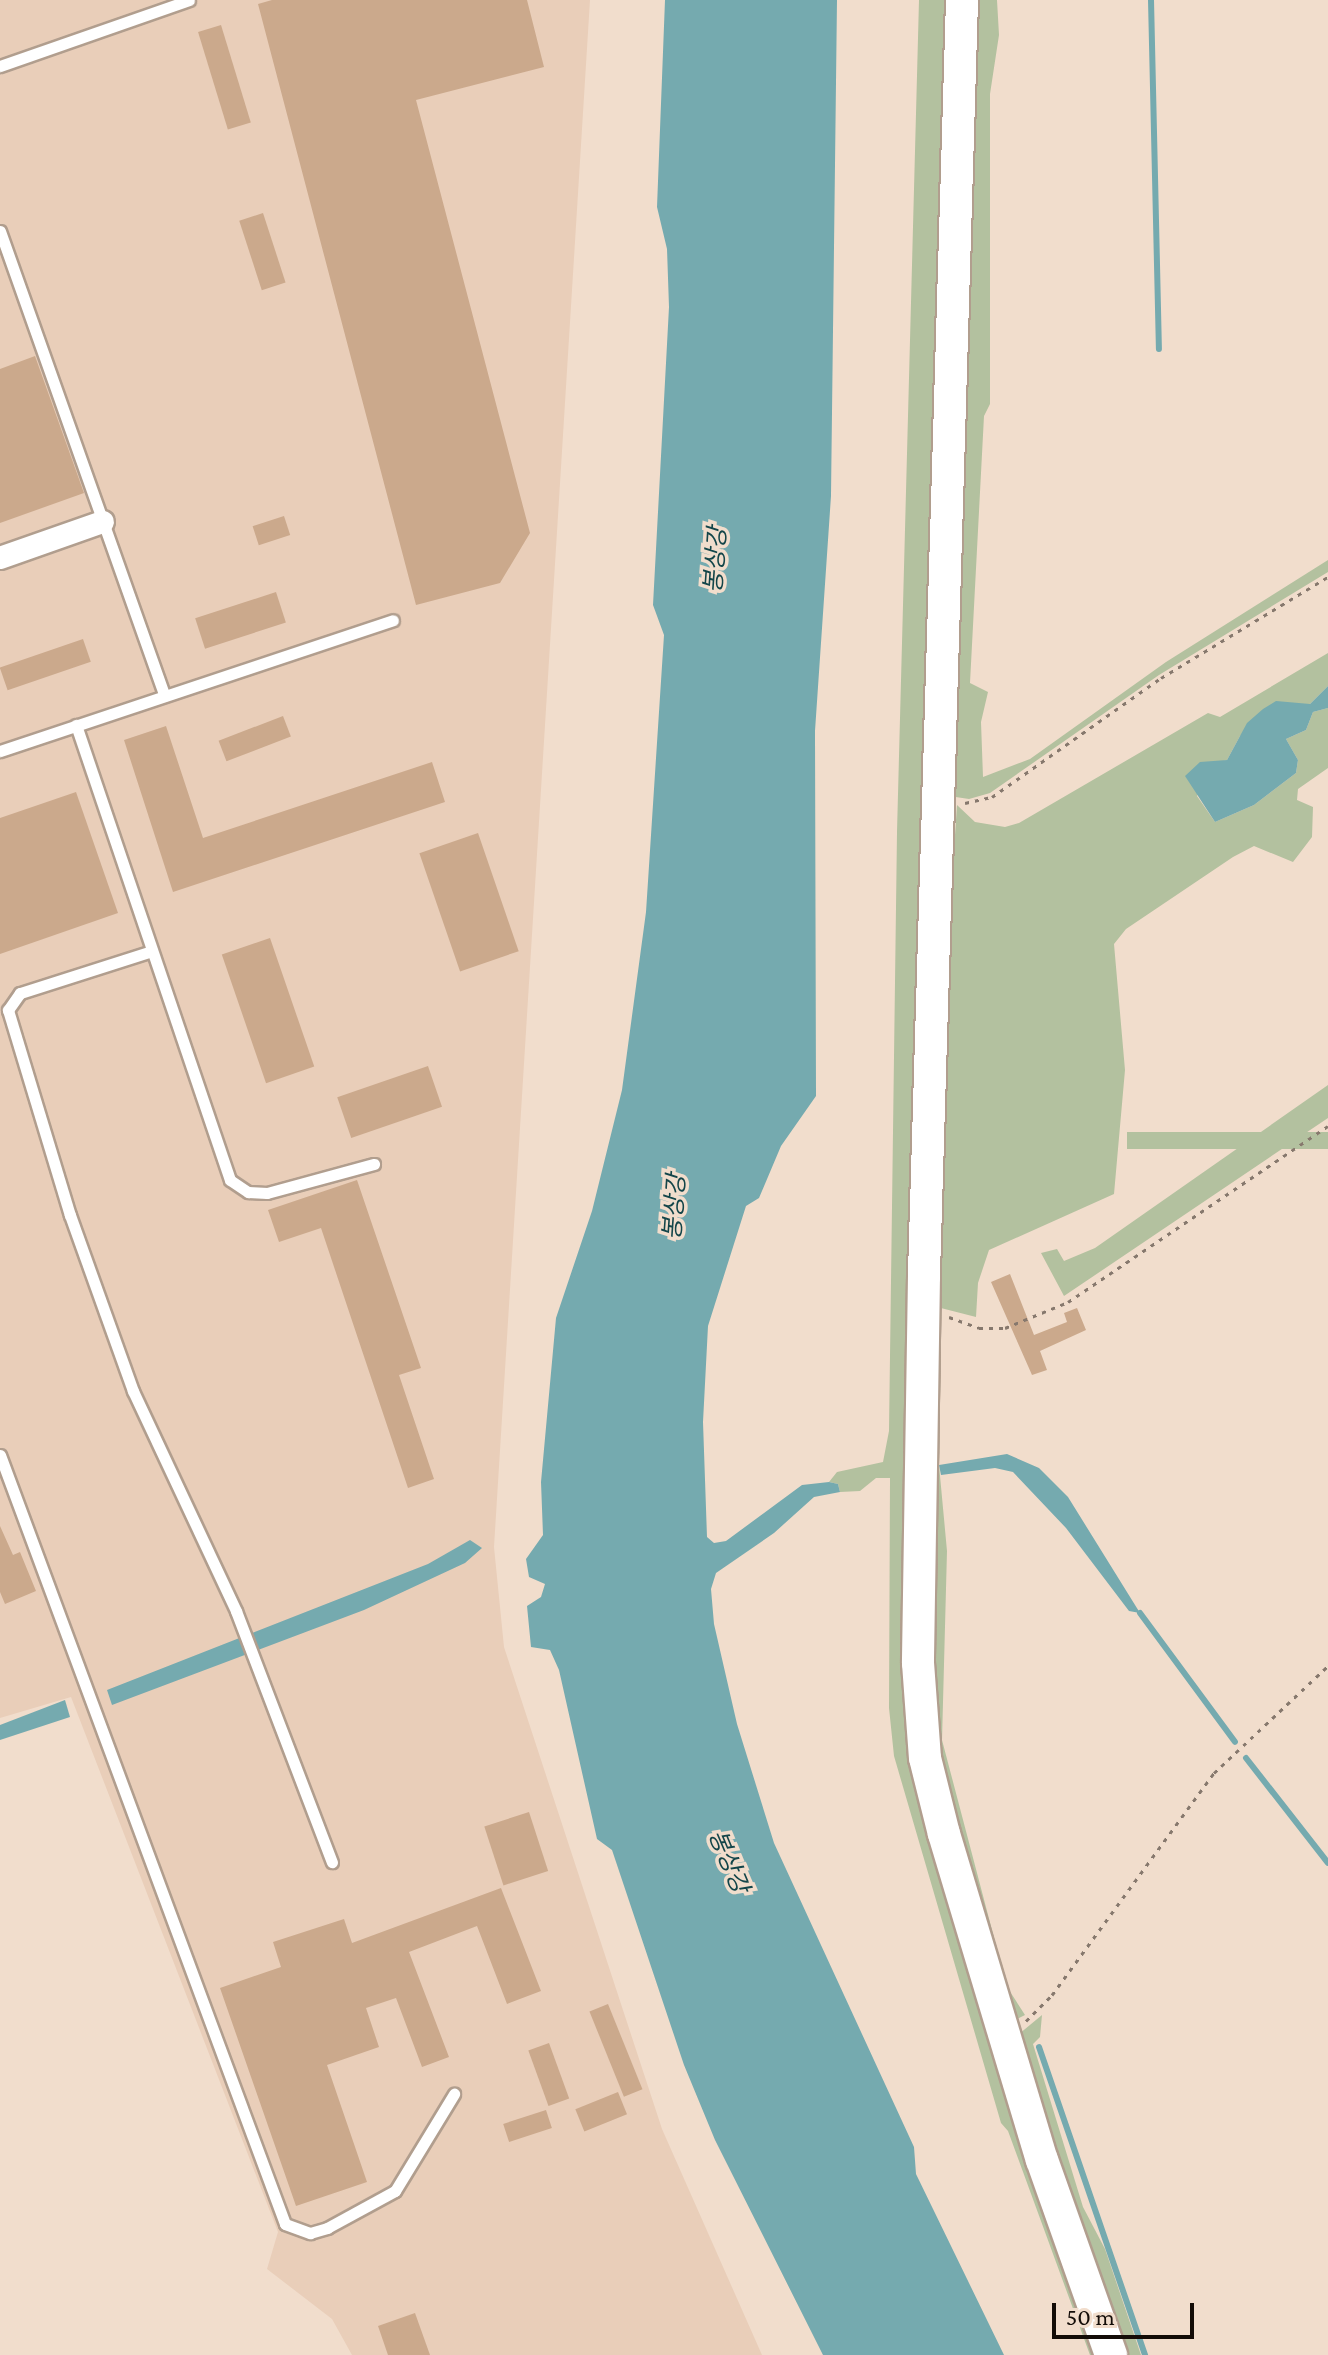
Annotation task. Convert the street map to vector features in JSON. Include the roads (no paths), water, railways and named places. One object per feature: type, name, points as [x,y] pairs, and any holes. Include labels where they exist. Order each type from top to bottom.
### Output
[{"type":"main road","points":[[962,0],[942,800],[924,1308],[918,1663],[925,1758],[1004,2036],[1062,2223],[1111,2355]]},
{"type":"street","points":[[0,558],[103,522]]},
{"type":"lane","points":[[0,66],[189,0]]},
{"type":"lane","points":[[0,231],[165,696]]},
{"type":"lane","points":[[0,751],[393,620]]},
{"type":"lane","points":[[76,725],[230,1180],[248,1192],[267,1193],[374,1164]]},
{"type":"lane","points":[[152,951],[20,993],[8,1010],[70,1215],[133,1391],[236,1611],[332,1862]]},
{"type":"lane","points":[[0,1455],[285,2224],[310,2233],[327,2228],[395,2191],[454,2094]]},
{"type":"water","name":"봉상강","points":[[665,0],[837,0],[831,496],[815,731],[816,1096],[781,1146],[759,1198],[746,1206],[708,1326],[703,1422],[707,1537],[714,1543],[726,1541],[802,1485],[829,1482],[838,1484],[840,1492],[814,1497],[774,1533],[716,1573],[711,1589],[714,1624],[737,1724],[774,1843],[914,2147],[916,2174],[1004,2355],[823,2355],[715,2140],[684,2065],[612,1850],[597,1839],[559,1670],[550,1650],[531,1647],[527,1606],[541,1597],[545,1584],[529,1577],[526,1559],[543,1535],[541,1482],[556,1318],[592,1211],[622,1090],[646,912],[664,635],[653,605],[669,307],[667,249],[657,207]]},
{"type":"water","points":[[1328,686],[1328,708],[1313,712],[1306,730],[1286,739],[1298,760],[1296,773],[1254,805],[1215,822],[1185,776],[1200,762],[1227,760],[1247,723],[1263,709],[1276,701],[1310,704]]},
{"type":"water","points":[[1007,1454],[1039,1468],[1068,1497],[1140,1613],[1129,1611],[1066,1528],[1013,1472],[995,1468],[941,1475],[939,1465]]},
{"type":"water","points":[[470,1540],[482,1548],[465,1563],[364,1610],[112,1705],[107,1690],[428,1564]]},
{"type":"water","points":[[65,1700],[70,1717],[0,1740],[0,1725]]},
{"type":"waterway","points":[[1151,0],[1159,349]]},
{"type":"waterway","points":[[1140,1613],[1235,1742]]},
{"type":"waterway","points":[[1246,1758],[1328,1863]]},
{"type":"waterway","points":[[1039,2047],[1145,2355]]}]
